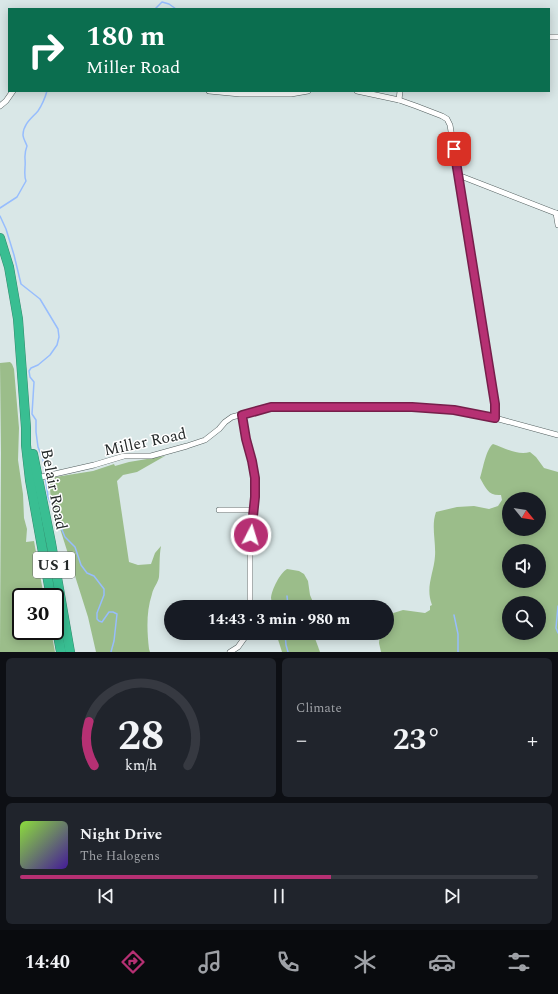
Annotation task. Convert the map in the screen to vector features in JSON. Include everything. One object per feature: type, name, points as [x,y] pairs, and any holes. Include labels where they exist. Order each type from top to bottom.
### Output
[{"type":"highway","name":"Belair Road","points":[[0,238],[8,267],[18,319],[26,445],[40,477],[70,652]]},
{"type":"highway","name":"Belair Road","points":[[40,477],[50,588]]},
{"type":"highway","points":[[59,640],[61,652]]},
{"type":"street","points":[[0,106],[6,101],[12,92]]},
{"type":"street","points":[[219,92],[240,94],[291,94],[302,92]]},
{"type":"street","points":[[362,92],[399,100],[437,114],[447,119],[450,125],[495,404],[495,418]]},
{"type":"street","points":[[399,100],[400,92]]},
{"type":"street","points":[[458,175],[557,213],[558,225]]},
{"type":"street","name":"Miller Road","points":[[40,477],[94,465],[124,456],[151,456],[199,442],[210,436],[225,422],[232,418],[271,407],[412,407],[454,410],[495,418],[558,436]]},
{"type":"street","points":[[242,415],[255,478],[254,510],[250,548],[250,600]]},
{"type":"street","points":[[219,510],[254,510]]},
{"type":"street","points":[[230,652],[238,647],[243,640]]},
{"type":"green space","points":[[10,362],[14,369],[19,428],[18,460],[23,494],[24,518],[27,529],[26,542],[34,541],[42,588],[12,588],[12,640],[53,640],[55,652],[0,652],[0,363]]},
{"type":"green space","points":[[493,444],[516,452],[530,452],[536,457],[544,468],[558,472],[558,652],[381,652],[379,640],[394,640],[394,613],[403,610],[425,613],[430,610],[430,606],[432,605],[429,592],[435,556],[434,528],[436,512],[457,507],[474,506],[489,509],[498,506],[502,500],[501,495],[493,494],[488,491],[480,478],[488,450]]},
{"type":"green space","points":[[165,456],[137,472],[123,475],[117,481],[129,562],[138,565],[151,564],[155,553],[161,546],[159,577],[150,601],[148,615],[150,652],[96,652],[88,617],[51,500],[49,478],[93,471],[114,464],[115,466]]},
{"type":"green space","points":[[287,569],[299,571],[304,574],[308,581],[312,600],[272,600],[273,590],[284,571]]},
{"type":"green space","points":[[278,640],[316,640],[320,652],[282,652]]},
{"type":"waterway","points":[[156,8],[162,2],[169,4],[175,8]]},
{"type":"waterway","points":[[0,208],[17,197],[26,181],[25,155],[27,146],[23,136],[23,131],[28,122],[38,111],[47,92]]},
{"type":"waterway","points":[[0,216],[6,229],[21,284],[40,299],[58,329],[59,337],[57,345],[50,355],[29,371],[30,377],[34,382],[32,414],[36,420],[38,447],[43,459],[48,497],[65,537],[75,547],[81,565],[87,573],[94,576],[104,589],[104,595],[97,613],[97,619],[102,622],[109,612],[117,614],[114,641],[111,652]]},
{"type":"waterway","points":[[287,596],[287,600]]},
{"type":"waterway","points":[[558,606],[556,628],[558,633]]},
{"type":"waterway","points":[[454,615],[458,634],[458,652]]},
{"type":"waterway","points":[[286,640],[288,652]]},
{"type":"route","points":[[251,535],[256,488],[242,415],[271,407],[346,406],[412,407],[454,410],[495,418],[495,404],[454,149]]}]
